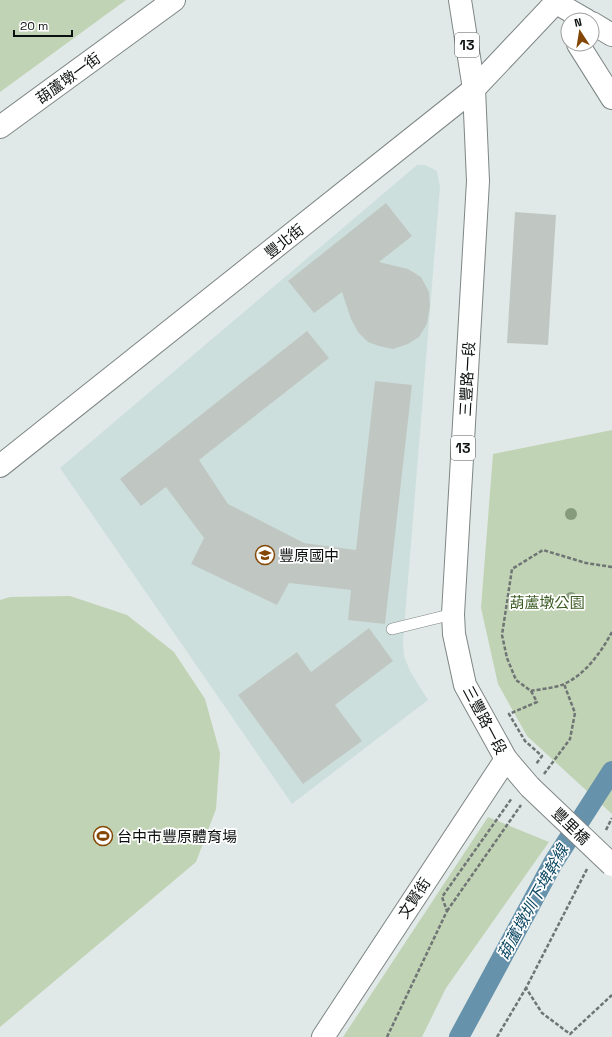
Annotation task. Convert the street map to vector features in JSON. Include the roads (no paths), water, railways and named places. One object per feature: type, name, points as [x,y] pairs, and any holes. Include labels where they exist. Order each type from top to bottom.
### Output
[{"type":"street","name":"葫蘆墩一街","points":[[0,127],[174,0]]},
{"type":"street","name":"三豐路一段","points":[[460,0],[474,89],[478,181],[453,614],[454,634],[465,685],[506,759],[526,783]]},
{"type":"street","name":"豐北街","points":[[0,466],[474,89],[556,1]]},
{"type":"street","points":[[556,1],[573,12]]},
{"type":"street","points":[[556,1],[561,12]]},
{"type":"street","points":[[600,28],[612,35]]},
{"type":"street","points":[[583,52],[612,98]]},
{"type":"street","name":"文賢街","points":[[323,1037],[506,759]]},
{"type":"street","name":"豐里橋","points":[[526,783],[612,865]]},
{"type":"lane","points":[[392,629],[453,614]]},
{"type":"waterway","name":"葫蘆墩圳下埤幹線","points":[[459,1037],[553,863],[612,771]]},
{"type":"place","name":"豐原國中","points":[[265,555]]},
{"type":"place","name":"台中市豐原體育場","points":[[103,836]]},
{"type":"park label","name":"葫蘆墩公園","points":[[547,602]]}]
